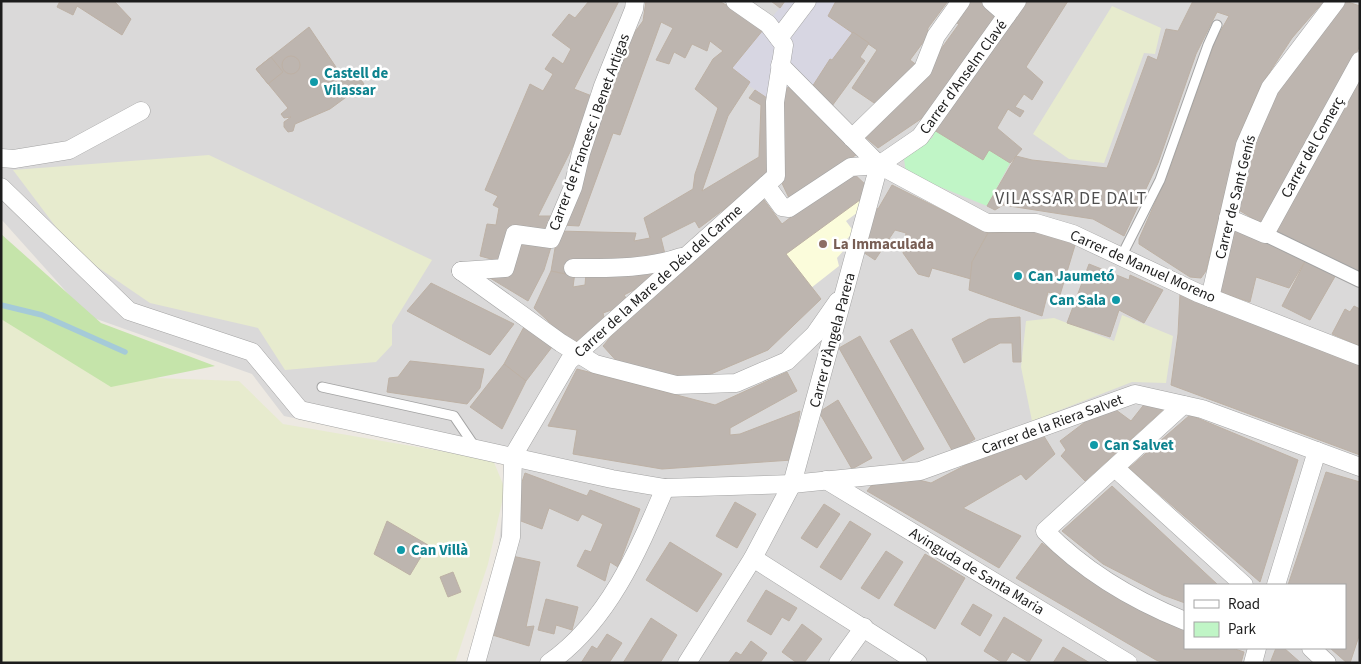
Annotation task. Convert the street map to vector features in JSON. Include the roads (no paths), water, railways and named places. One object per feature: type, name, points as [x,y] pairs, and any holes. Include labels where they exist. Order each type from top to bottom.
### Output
[{"type":"street","name":"Carrer de Francesc i Benet Artigas","points":[[576,354],[461,271],[505,268],[515,234],[551,239],[572,187],[581,153],[604,86],[634,9],[635,1]]},
{"type":"street","points":[[736,1],[768,24],[779,38],[807,1]]},
{"type":"street","points":[[852,138],[923,69],[936,36],[961,1]]},
{"type":"street","points":[[991,1],[1012,8]]},
{"type":"street","name":"Carrer de Sant Genís","points":[[1210,298],[1245,145],[1270,88],[1336,1]]},
{"type":"street","name":"Carrer d'Anselm Clavé","points":[[879,166],[920,137],[1012,8]]},
{"type":"street","name":"Carrer de la Mare de Déu del Carme","points":[[476,663],[510,537],[513,456],[569,361],[776,176],[775,102],[785,69],[784,44],[779,38]]},
{"type":"street","name":"Carrer del Comerç","points":[[1265,234],[1360,60]]},
{"type":"street","name":"Carrer de Manuel Moreno","points":[[785,69],[879,166],[988,223],[1036,223],[1073,234],[1210,298],[1360,356]]},
{"type":"street","points":[[1,158],[14,159],[69,150],[141,111]]},
{"type":"street","points":[[766,185],[782,208],[789,208],[851,167],[879,166]]},
{"type":"street","name":"Carrer d'Àngela Parera","points":[[687,663],[753,558],[792,484],[879,166]]},
{"type":"street","name":"Carrer de la Riera Salvet","points":[[1,188],[129,310],[252,352],[300,410],[612,479],[665,488],[792,484],[920,471],[1135,394],[1202,409],[1360,467]]},
{"type":"street","points":[[1228,218],[1360,280]]},
{"type":"street","points":[[573,268],[622,268],[665,262],[688,254]]},
{"type":"street","points":[[576,354],[594,364],[676,384],[736,383],[787,361],[815,334],[845,291]]},
{"type":"street","points":[[1184,405],[1045,531],[1069,556],[1126,593],[1184,621]]},
{"type":"street","points":[[1276,584],[1317,452]]},
{"type":"street","points":[[1115,468],[1243,584]]},
{"type":"street","name":"Avinguda de Santa Maria","points":[[826,480],[1128,663]]},
{"type":"street","points":[[549,663],[565,652],[603,608],[636,558],[665,488]]},
{"type":"street","points":[[753,558],[918,663]]},
{"type":"street","points":[[838,663],[864,627]]},
{"type":"street","points":[[1253,663],[1257,649]]},
{"type":"street","points":[[1313,649],[1328,663]]},
{"type":"lane","points":[[1122,257],[1160,180],[1217,24]]},
{"type":"lane","points":[[322,387],[454,416],[476,448]]},
{"type":"waterway","points":[[1,305],[42,315],[125,352]]},
{"type":"place","name":"Castell de Vilassar","points":[[314,82]]},
{"type":"place","name":"La Immaculada","points":[[823,244]]},
{"type":"place","name":"Can Jaumetó","points":[[1018,276]]},
{"type":"place","name":"Can Sala","points":[[1116,300]]},
{"type":"place","name":"Can Salvet","points":[[1094,445]]},
{"type":"place","name":"Can Villà","points":[[401,550]]},
{"type":"district","name":"VILASSAR DE DALT","points":[[1071,198]]}]
